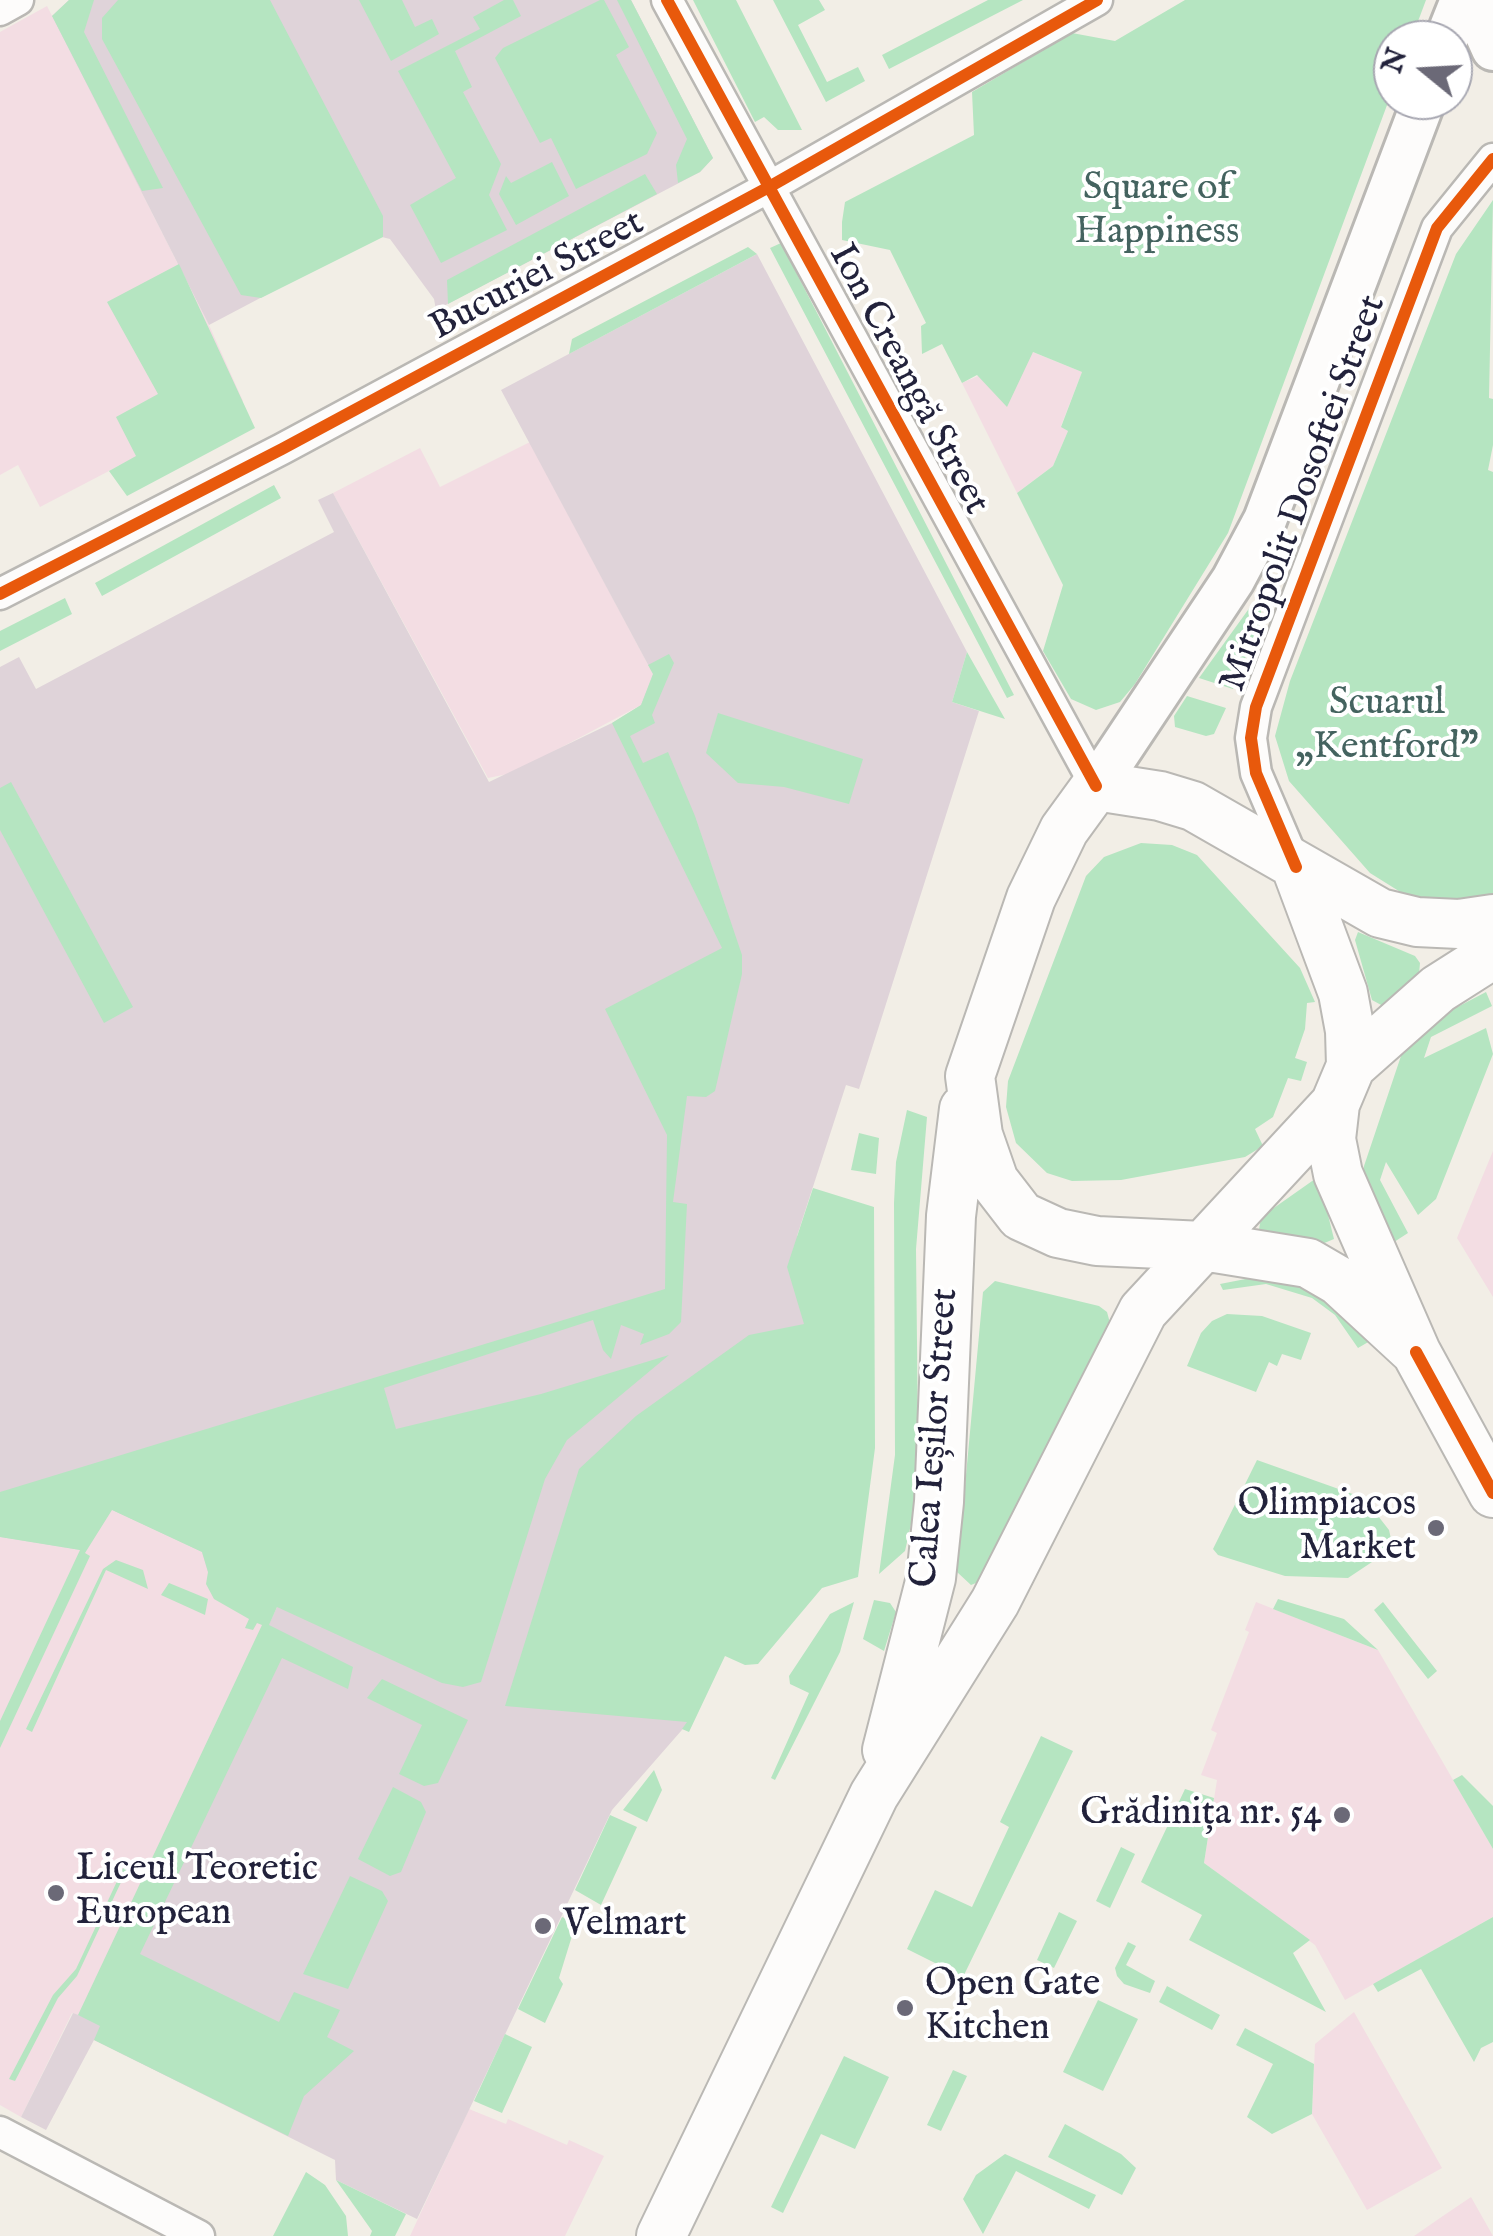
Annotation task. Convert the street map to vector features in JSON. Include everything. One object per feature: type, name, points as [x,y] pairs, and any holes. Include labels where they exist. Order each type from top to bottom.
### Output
[{"type":"main road","points":[[1478,0],[1480,20],[1493,48]]},
{"type":"main road","points":[[1416,120],[1265,520],[1233,580],[1096,786],[1160,796],[1192,806],[1380,913],[1417,922],[1458,924],[1493,919]]},
{"type":"main road","name":"Calea Ieșilor Street","points":[[874,1796],[931,1578],[939,1502],[951,1216],[970,1076],[1030,898],[1064,830],[1096,786]]},
{"type":"main road","points":[[1296,867],[1342,994],[1343,1085],[1331,1140],[1338,1174],[1416,1352],[1493,1493]]},
{"type":"main road","name":"Calea Ieșilor Street","points":[[661,2236],[874,1796],[994,1602],[1143,1310],[1343,1085],[1438,989],[1493,954]]},
{"type":"main road","points":[[970,1076],[978,1135],[994,1181],[1021,1216],[1058,1233],[1097,1242],[1203,1246],[1308,1263],[1339,1281],[1416,1352]]},
{"type":"street","points":[[0,10],[18,0]]},
{"type":"street","name":"Ion Creangă Street","points":[[668,0],[1096,786]]},
{"type":"street","name":"Bucuriei Street","points":[[0,594],[282,449],[769,188],[1097,0]]},
{"type":"street","name":"Mitropolit Dosoftei Street","points":[[1296,867],[1256,773],[1251,738],[1256,707],[1274,648],[1437,228],[1493,159]]},
{"type":"street","points":[[0,2132],[198,2236]]},
{"type":"shaded area","points":[[69,0],[631,0],[713,158],[700,172],[436,310],[434,299],[390,239],[378,236],[209,325],[52,16]]},
{"type":"shaded area","points":[[47,6],[209,325],[243,401],[40,507],[18,465],[0,475],[0,32]]},
{"type":"shaded area","points":[[757,254],[967,652],[952,702],[979,711],[859,1089],[846,1085],[797,1236],[826,1254],[688,1723],[612,1810],[417,2219],[336,2180],[335,2160],[94,2040],[46,2130],[21,2117],[73,2013],[84,2017],[277,1607],[208,1572],[202,1552],[108,1508],[80,1550],[0,1537],[0,667],[19,657],[36,689],[334,532],[318,500],[333,493],[489,782],[612,723],[641,705],[653,674],[501,390]]},
{"type":"shaded area","points":[[1033,352],[1082,372],[1061,426],[1068,431],[1053,466],[1017,493],[962,383]]},
{"type":"shaded area","points":[[530,442],[653,674],[641,705],[513,773],[488,778],[333,493],[420,448],[440,487]]},
{"type":"shaded area","points":[[1493,1151],[1493,1297],[1457,1238]]},
{"type":"shaded area","points":[[108,1508],[202,1552],[277,1607],[84,2017],[72,2013],[21,2117],[0,2105],[0,1537],[80,1550]]},
{"type":"shaded area","name":"Grădinița nr. 54","points":[[1256,1602],[1378,1650],[1493,1849],[1493,1917],[1345,2000],[1315,1945],[1204,1863],[1217,1780],[1201,1775],[1217,1733],[1211,1730],[1249,1632],[1245,1630]]},
{"type":"shaded area","points":[[1354,2012],[1442,2168],[1367,2210],[1312,2114],[1315,2044]]},
{"type":"shaded area","points":[[469,2109],[506,2124],[508,2119],[567,2145],[569,2140],[604,2156],[565,2236],[410,2236]]},
{"type":"shaded area","points":[[1471,2197],[1493,2236],[1414,2236],[1440,2218]]},
{"type":"green space","points":[[69,0],[94,0],[84,32],[163,188],[142,191],[52,16]]},
{"type":"green space","points":[[118,0],[270,0],[383,216],[383,237],[261,298],[241,295],[102,39],[102,18]]},
{"type":"green space","points":[[359,0],[402,0],[415,27],[432,19],[439,34],[391,61]]},
{"type":"green space","points":[[504,0],[513,0],[521,16],[455,51],[472,87],[463,92],[501,164],[489,195],[507,230],[441,263],[410,205],[456,178],[398,71],[480,29],[473,17]]},
{"type":"green space","points":[[604,0],[629,47],[616,55],[657,133],[647,154],[576,189],[551,138],[540,143],[495,58],[503,48]]},
{"type":"green space","points":[[617,0],[631,0],[713,158],[700,172],[678,183],[676,165],[687,139]]},
{"type":"green space","points":[[693,0],[736,0],[802,130],[778,130],[764,117],[755,122]]},
{"type":"green space","points":[[773,0],[819,0],[825,10],[798,25],[827,82],[858,67],[865,81],[826,102]]},
{"type":"green space","points":[[988,0],[1023,0],[889,69],[882,55]]},
{"type":"green space","name":"Square of Happiness","points":[[1185,0],[1426,0],[1418,20],[1373,20],[1373,120],[1381,120],[1228,533],[1135,684],[1120,702],[1096,710],[1071,699],[1043,651],[1063,585],[1017,493],[1053,466],[1068,431],[1061,427],[1082,372],[1033,352],[1007,407],[977,375],[962,383],[942,344],[922,354],[921,326],[926,323],[890,250],[842,240],[842,222],[845,202],[974,135],[972,92],[1072,33],[1115,41]]},
{"type":"green space","points":[[552,162],[569,196],[516,225],[499,194],[506,176],[511,183]]},
{"type":"green space","points":[[645,174],[657,194],[448,304],[447,280]]},
{"type":"green space","name":"Scuarul „Kentford”","points":[[1493,200],[1489,398],[1493,399],[1493,445],[1488,470],[1493,472],[1493,898],[1473,905],[1410,898],[1370,873],[1289,781],[1275,736],[1290,681],[1456,254]]},
{"type":"green space","points":[[781,243],[1014,695],[1007,698],[770,248]]},
{"type":"green space","points":[[748,247],[757,254],[569,354],[572,339]]},
{"type":"green space","points":[[179,264],[255,428],[127,496],[109,471],[136,456],[116,417],[158,394],[107,302]]},
{"type":"green space","points":[[274,485],[281,498],[102,596],[95,583]]},
{"type":"green space","points":[[65,598],[72,614],[0,651],[0,631]]},
{"type":"green space","points":[[1253,603],[1261,609],[1261,618],[1233,689],[1199,678]]},
{"type":"green space","points":[[967,652],[1005,719],[952,702]]},
{"type":"green space","points":[[669,654],[674,663],[652,715],[655,723],[630,736],[643,763],[668,752],[695,816],[742,955],[742,974],[715,1091],[706,1097],[687,1096],[673,1202],[687,1204],[681,1322],[669,1334],[640,1345],[644,1334],[621,1325],[611,1359],[603,1350],[593,1320],[384,1388],[396,1429],[541,1394],[669,1355],[567,1440],[545,1479],[481,1682],[463,1687],[442,1683],[277,1607],[269,1625],[353,1667],[348,1689],[282,1658],[140,1954],[279,2022],[294,1992],[340,2010],[327,2037],[354,2051],[304,2096],[288,2136],[94,2040],[100,2026],[78,2015],[262,1625],[257,1623],[253,1630],[245,1628],[249,1619],[214,1599],[206,1584],[208,1572],[202,1552],[112,1510],[85,1553],[90,1556],[0,1748],[0,1721],[80,1550],[0,1537],[0,1492],[665,1289],[667,1135],[605,1009],[722,948],[612,723],[641,705],[653,674],[648,665]]},
{"type":"green space","points":[[1187,696],[1226,708],[1214,734],[1206,736],[1175,727],[1174,716]]},
{"type":"green space","points":[[718,713],[863,759],[849,804],[784,787],[738,783],[706,753]]},
{"type":"green space","points":[[11,782],[133,1007],[104,1023],[0,830],[0,788]]},
{"type":"green space","points":[[1141,843],[1172,845],[1197,855],[1300,968],[1315,1002],[1307,1003],[1305,1029],[1295,1058],[1307,1062],[1301,1081],[1288,1078],[1273,1117],[1255,1129],[1263,1146],[1245,1157],[1121,1180],[1072,1181],[1047,1173],[1016,1143],[1006,1107],[1008,1081],[1086,876],[1104,857]]},
{"type":"green space","points":[[1358,932],[1415,956],[1420,963],[1419,974],[1383,1006],[1372,1000],[1355,940]]},
{"type":"green space","points":[[1486,992],[1492,1006],[1431,1037],[1424,1058],[1486,1028],[1493,1054],[1436,1199],[1418,1215],[1386,1162],[1380,1180],[1408,1233],[1391,1244],[1364,1180],[1364,1166],[1401,1056],[1409,1041],[1444,1014]]},
{"type":"green space","points":[[907,1110],[927,1117],[916,1249],[918,1436],[913,1515],[905,1551],[879,1574],[895,1455],[894,1203],[896,1162]]},
{"type":"green space","points":[[859,1133],[879,1138],[876,1174],[851,1170]]},
{"type":"green space","points":[[1315,1179],[1320,1183],[1334,1239],[1322,1244],[1259,1230],[1261,1217]]},
{"type":"green space","points":[[813,1188],[874,1207],[875,1448],[858,1577],[822,1588],[758,1664],[745,1665],[725,1656],[689,1732],[682,1729],[687,1722],[505,1706],[579,1469],[636,1416],[749,1335],[804,1324],[787,1267]]},
{"type":"green space","points":[[1266,1275],[1321,1290],[1370,1341],[1358,1348],[1335,1315],[1312,1298],[1266,1284],[1223,1290],[1220,1284]]},
{"type":"green space","points":[[995,1281],[1099,1306],[1107,1312],[1110,1323],[981,1581],[971,1585],[957,1572],[983,1292]]},
{"type":"green space","points":[[1227,1314],[1262,1316],[1311,1333],[1301,1360],[1282,1354],[1277,1366],[1269,1362],[1256,1392],[1187,1366],[1201,1333],[1212,1321]]},
{"type":"green space","points":[[1257,1460],[1364,1498],[1389,1530],[1393,1548],[1348,1578],[1285,1576],[1218,1555],[1213,1549]]},
{"type":"green space","points":[[116,1560],[143,1570],[148,1589],[106,1570],[32,1732],[26,1729],[103,1569]]},
{"type":"green space","points":[[169,1583],[208,1599],[205,1615],[161,1595]]},
{"type":"green space","points":[[1278,1599],[1344,1619],[1378,1650],[1273,1609]]},
{"type":"green space","points":[[874,1600],[890,1603],[896,1612],[884,1651],[863,1639]]},
{"type":"green space","points":[[854,1602],[840,1652],[775,1780],[771,1778],[809,1693],[790,1684],[789,1676],[830,1614]]},
{"type":"green space","points":[[1383,1602],[1437,1671],[1428,1679],[1374,1610]]},
{"type":"green space","points":[[382,1679],[468,1720],[438,1783],[424,1786],[399,1774],[422,1725],[367,1698]]},
{"type":"green space","points":[[1041,1736],[1073,1751],[963,1977],[907,1949],[935,1890],[972,1907],[1009,1827],[1000,1822]]},
{"type":"green space","points":[[654,1770],[662,1790],[647,1822],[623,1810]]},
{"type":"green space","points":[[1462,1775],[1493,1806],[1493,1849],[1453,1780]]},
{"type":"green space","points":[[393,1787],[421,1802],[426,1812],[401,1872],[390,1876],[358,1859]]},
{"type":"green space","points":[[1185,1789],[1214,1798],[1204,1863],[1310,1940],[1293,1953],[1326,2012],[1189,1940],[1202,1915],[1141,1882]]},
{"type":"green space","points":[[610,1815],[637,1827],[601,1905],[575,1890]]},
{"type":"green space","points":[[1121,1847],[1135,1854],[1110,1908],[1096,1901]]},
{"type":"green space","points":[[126,1862],[130,1863],[77,1976],[58,1998],[15,2081],[9,2079],[53,1995],[76,1969]]},
{"type":"green space","points":[[350,1876],[382,1891],[388,1901],[348,1989],[303,1974]]},
{"type":"green space","points":[[1059,1912],[1077,1921],[1054,1968],[1037,1960]]},
{"type":"green space","points":[[562,1917],[576,1923],[559,1978],[563,1984],[545,2023],[518,2009]]},
{"type":"green space","points":[[1493,1917],[1493,2042],[1481,2048],[1474,2062],[1421,1969],[1378,1992],[1373,1984]]},
{"type":"green space","points":[[1128,1942],[1136,1946],[1126,1965],[1155,1981],[1150,1993],[1124,1984],[1117,1976],[1115,1968]]},
{"type":"green space","points":[[1167,1986],[1220,2015],[1212,2030],[1159,2002]]},
{"type":"green space","points":[[1098,2000],[1138,2019],[1103,2091],[1063,2072]]},
{"type":"green space","points":[[1245,2028],[1314,2064],[1312,2114],[1272,2134],[1247,2117],[1273,2064],[1236,2045]]},
{"type":"green space","points":[[505,2034],[532,2047],[502,2113],[474,2101]]},
{"type":"green space","points":[[844,2056],[889,2077],[855,2149],[821,2134],[783,2213],[771,2207]]},
{"type":"green space","points":[[953,2070],[967,2076],[941,2131],[927,2125]]},
{"type":"green space","points":[[1065,2124],[1121,2154],[1136,2168],[1122,2195],[1048,2157]]},
{"type":"green space","points":[[1005,2154],[1096,2195],[1089,2209],[1016,2171],[983,2234],[963,2199],[976,2175]]},
{"type":"green space","points":[[306,2172],[325,2185],[346,2216],[348,2236],[273,2236]]},
{"type":"green space","points":[[336,2180],[406,2214],[395,2236],[370,2236],[372,2231]]},
{"type":"cycle path","points":[[667,0],[1096,786]]},
{"type":"cycle path","points":[[0,594],[282,449],[769,187],[1097,0]]},
{"type":"cycle path","points":[[1296,867],[1256,773],[1251,738],[1256,707],[1437,228],[1493,159]]},
{"type":"cycle path","points":[[1416,1352],[1493,1493]]},
{"type":"place","name":"Olimpiacos Market","points":[[1436,1528]]},
{"type":"place","name":"Grădinița nr. 54","points":[[1342,1815]]},
{"type":"place","name":"Liceul Teoretic European","points":[[56,1893]]},
{"type":"place","name":"Velmart","points":[[543,1926]]},
{"type":"place","name":"Open Gate Kitchen","points":[[905,2008]]}]
